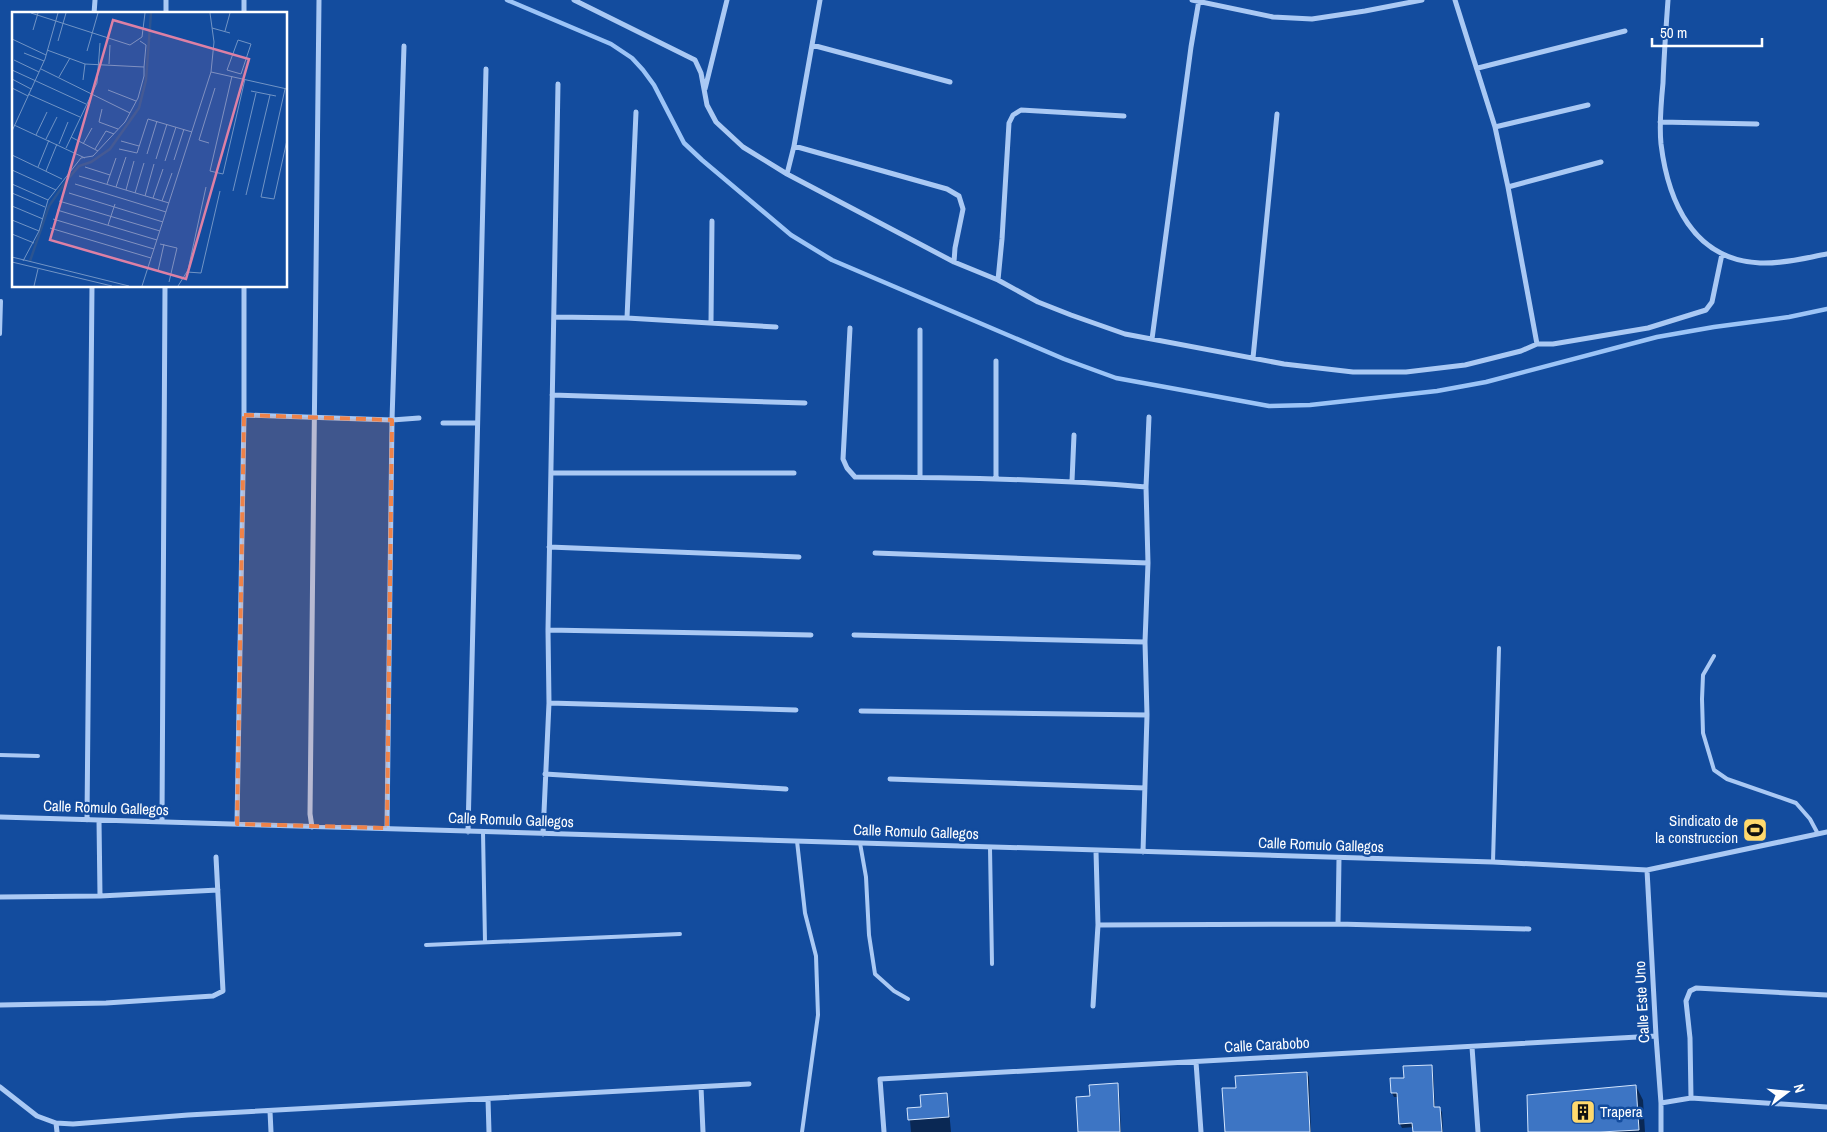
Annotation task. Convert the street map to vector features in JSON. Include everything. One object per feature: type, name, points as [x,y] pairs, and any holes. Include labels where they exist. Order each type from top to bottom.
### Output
[{"type":"street","points":[[312,827],[310,814],[319,0]]},
{"type":"street","points":[[574,0],[694,60],[701,73],[707,105],[716,122],[743,147],[787,174],[954,262],[998,280],[1038,302],[1071,316],[1125,334],[1284,364],[1353,372],[1406,372],[1465,364],[1521,351],[1537,344],[1553,344],[1648,328],[1706,310],[1712,302],[1722,254]]},
{"type":"street","points":[[704,93],[727,0]]},
{"type":"street","points":[[787,174],[794,146],[820,0]]},
{"type":"street","points":[[1192,0],[1273,17],[1312,19],[1422,0]]},
{"type":"street","points":[[1455,0],[1478,68],[1495,127],[1537,344]]},
{"type":"street","points":[[1668,0],[1660,122],[1662,144],[1671,190],[1683,217],[1702,242],[1722,254],[1746,262],[1771,263],[1827,254]]},
{"type":"street","points":[[1152,339],[1191,47],[1199,1]]},
{"type":"street","points":[[1478,68],[1625,31]]},
{"type":"street","points":[[812,45],[950,82]]},
{"type":"street","points":[[388,828],[392,420],[404,46]]},
{"type":"street","points":[[468,832],[476,423],[486,69]]},
{"type":"street","points":[[543,834],[549,703],[549,547],[558,84]]},
{"type":"street","points":[[1495,127],[1588,105]]},
{"type":"street","points":[[998,280],[1009,123],[1013,115],[1021,110],[1124,116]]},
{"type":"street","points":[[627,318],[636,112]]},
{"type":"street","points":[[1253,358],[1277,114]]},
{"type":"street","points":[[1660,122],[1757,124]]},
{"type":"street","points":[[794,146],[947,189],[959,196],[963,209],[954,262]]},
{"type":"street","points":[[1508,187],[1601,162]]},
{"type":"street","points":[[710,322],[712,221]]},
{"type":"street","points":[[87,820],[92,288]]},
{"type":"street","points":[[162,822],[165,288]]},
{"type":"street","points":[[237,824],[244,416],[244,288]]},
{"type":"street","points":[[554,317],[627,318],[776,327]]},
{"type":"street","points":[[850,328],[843,459],[846,468],[855,477],[996,478],[1072,481],[1146,487]]},
{"type":"street","points":[[920,330],[920,477]]},
{"type":"street","points":[[996,361],[996,478]]},
{"type":"street","points":[[552,395],[805,403]]},
{"type":"street","points":[[244,416],[392,420],[419,418]]},
{"type":"street","points":[[1143,852],[1147,715],[1145,642],[1148,563],[1146,487],[1149,417]]},
{"type":"street","points":[[442,423],[476,423]]},
{"type":"street","points":[[1072,481],[1074,434]]},
{"type":"street","points":[[551,473],[794,473]]},
{"type":"street","points":[[549,547],[799,557]]},
{"type":"street","points":[[875,553],[1148,563]]},
{"type":"street","points":[[548,630],[811,635]]},
{"type":"street","points":[[854,635],[1145,642]]},
{"type":"street","points":[[549,703],[796,710]]},
{"type":"street","points":[[862,711],[1147,715]]},
{"type":"street","points":[[545,774],[786,790]]},
{"type":"street","points":[[890,779],[1145,788]]},
{"type":"street","name":"Calle Romulo Gallegos","points":[[0,817],[1493,862],[1647,870],[1827,832]]},
{"type":"street","points":[[99,820],[100,896]]},
{"type":"street","points":[[1093,1006],[1098,925],[1096,851]]},
{"type":"street","points":[[0,1006],[106,1003],[213,996],[219,994],[223,991],[216,857]]},
{"type":"street","points":[[1338,924],[1340,858]]},
{"type":"street","name":"Calle Este Uno","points":[[1647,870],[1661,1103],[1661,1132]]},
{"type":"street","points":[[0,897],[100,896],[218,890]]},
{"type":"street","points":[[1098,925],[1338,924],[1529,929]]},
{"type":"street","points":[[1692,1098],[1690,1038],[1686,1001],[1690,992],[1696,988],[1827,995]]},
{"type":"street","name":"Calle Carabobo","points":[[884,1132],[880,1080],[1656,1036]]},
{"type":"street","points":[[1472,1047],[1478,1132]]},
{"type":"street","points":[[1196,1062],[1201,1132]]},
{"type":"street","points":[[0,1088],[37,1116],[56,1122],[73,1124],[749,1084]]},
{"type":"street","points":[[701,1087],[703,1132]]},
{"type":"street","points":[[488,1098],[489,1132]]},
{"type":"street","points":[[1661,1103],[1692,1098],[1827,1107]]},
{"type":"street","points":[[270,1111],[271,1132]]},
{"type":"street","points":[[56,1122],[57,1132]]},
{"type":"lane","points":[[0,334],[1,301]]},
{"type":"lane","points":[[1493,862],[1499,648]]},
{"type":"lane","points":[[1714,656],[1703,675],[1702,699],[1703,733],[1714,770],[1727,779],[1796,803],[1810,819],[1818,834]]},
{"type":"lane","points":[[0,755],[38,756]]},
{"type":"lane","points":[[483,832],[485,942]]},
{"type":"lane","points":[[796,841],[805,913],[816,956],[818,1015],[802,1132]]},
{"type":"lane","points":[[860,843],[866,877],[869,935],[876,974],[894,991],[908,999]]},
{"type":"lane","points":[[990,848],[992,964]]},
{"type":"lane","points":[[426,945],[680,934]]},
{"type":"highlighted area","points":[[244,415],[392,420],[387,828],[237,824]]},
{"type":"building","points":[[1432,1065],[1434,1107],[1440,1107],[1442,1132],[1413,1132],[1412,1123],[1399,1124],[1397,1093],[1391,1093],[1390,1078],[1404,1078],[1403,1066]]},
{"type":"building","points":[[1307,1072],[1310,1132],[1225,1132],[1222,1088],[1236,1088],[1235,1076]]},
{"type":"building","points":[[1118,1083],[1120,1132],[1078,1132],[1076,1097],[1090,1096],[1089,1085]]},
{"type":"building","name":"Trapera","points":[[1636,1085],[1639,1130],[1528,1132],[1527,1095]]},
{"type":"building","points":[[947,1093],[949,1117],[908,1120],[907,1108],[921,1107],[920,1095]]},
{"type":"waterway","points":[[507,0],[611,44],[632,58],[654,85],[684,143],[791,235],[832,260],[1064,359],[1116,378],[1269,406],[1310,405],[1437,391],[1486,382],[1657,337],[1789,317],[1827,309]]},
{"type":"place","name":"Sindicato de la construccion","points":[[1755,830]]},
{"type":"place","name":"Trapera","points":[[1583,1112]]}]
